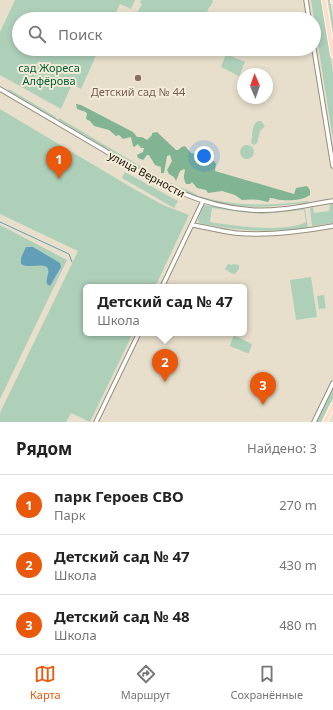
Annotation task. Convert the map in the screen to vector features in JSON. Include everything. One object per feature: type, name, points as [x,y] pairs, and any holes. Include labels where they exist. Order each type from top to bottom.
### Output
[{"type":"main road","points":[[324,0],[333,55]]},
{"type":"main road","points":[[325,422],[333,405]]},
{"type":"street","points":[[306,0],[308,12]]},
{"type":"street","points":[[315,56],[333,166]]},
{"type":"street","name":"улица Верности","points":[[0,89],[168,188],[203,201],[231,208],[262,210],[333,201]]},
{"type":"street","points":[[163,284],[203,201]]},
{"type":"street","points":[[192,225],[234,233],[258,234],[280,234],[333,226]]},
{"type":"street","points":[[96,422],[138,336]]},
{"type":"street","points":[[314,422],[333,383]]},
{"type":"green space","name":"сад Жореса Алфёрова","points":[[15,0],[135,0],[131,9],[120,4],[116,12],[12,12],[12,56],[96,56],[81,89],[72,84],[61,109],[0,75],[0,32]]},
{"type":"green space","points":[[141,0],[212,0],[213,2],[207,11],[208,12],[138,12],[142,4],[140,3]]},
{"type":"green space","points":[[311,0],[322,0],[333,72],[333,140],[320,56],[321,12],[313,12]]},
{"type":"green space","points":[[328,0],[330,0],[333,19],[333,34]]},
{"type":"green space","points":[[225,56],[231,56],[245,62],[242,68],[237,68],[237,75],[221,67]]},
{"type":"green space","points":[[9,89],[56,117],[55,119],[8,91]]},
{"type":"green space","points":[[76,104],[81,105],[133,132],[137,137],[142,137],[147,140],[152,133],[157,132],[176,150],[185,146],[191,153],[202,155],[207,163],[214,161],[216,164],[215,171],[294,194],[296,188],[307,186],[310,190],[310,195],[293,200],[270,198],[267,202],[261,200],[242,200],[235,195],[222,191],[208,193],[206,190],[197,188],[192,182],[190,184],[186,184],[184,169],[180,171],[176,181],[167,170],[172,161],[170,155],[167,156],[164,173],[161,173],[161,167],[155,165],[149,155],[147,155],[143,160],[138,158],[137,155],[143,152],[144,148],[141,148],[138,144],[134,147],[131,137],[123,139],[119,135],[116,136],[109,130],[94,126],[86,119],[86,112],[77,109]]},
{"type":"green space","points":[[0,109],[134,189],[163,205],[189,215],[156,284],[83,284],[83,336],[132,336],[90,422],[71,413],[66,422],[0,422],[0,413],[78,251],[0,214]]},
{"type":"green space","points":[[59,118],[142,167],[141,169],[57,120]]},
{"type":"green space","points":[[258,121],[261,121],[265,126],[260,131],[257,143],[254,145],[251,143],[254,125]]},
{"type":"green space","points":[[247,145],[252,147],[254,152],[252,157],[247,159],[242,157],[240,152],[242,147]]},
{"type":"green space","points":[[145,169],[198,195],[197,197],[169,186],[144,171]]},
{"type":"green space","points":[[125,172],[178,201],[174,208],[122,178]]},
{"type":"green space","points":[[199,197],[213,200],[240,204],[267,205],[309,202],[281,206],[254,207],[227,204]]},
{"type":"green space","points":[[333,203],[333,223],[312,226],[310,208],[313,207],[314,213],[329,211],[330,204]]},
{"type":"green space","points":[[204,205],[258,212],[305,209],[308,228],[266,231],[227,228],[199,223],[198,219]],"holes":[[[212,208],[262,214],[304,210],[306,222],[297,225],[273,228],[245,227],[210,222]]]},
{"type":"green space","points":[[0,225],[67,260],[0,399]]},
{"type":"green space","points":[[228,264],[239,265],[239,269],[235,274],[225,269]]},
{"type":"green space","points":[[311,277],[317,317],[296,320],[290,280]]},
{"type":"green space","points":[[324,295],[326,308],[319,309],[317,296]]},
{"type":"green space","points":[[235,336],[252,344],[249,353],[230,346],[233,337]]},
{"type":"green space","points":[[333,390],[333,398],[321,422],[316,422],[331,391]]},
{"type":"water","points":[[26,247],[33,247],[60,263],[61,267],[50,286],[47,284],[47,267],[27,266],[21,264],[21,258]]},
{"type":"waterway","points":[[0,222],[69,254],[72,262]]},
{"type":"place","name":"Детский сад № 44","points":[[138,78]]},
{"type":"place","name":"парк Героев СВО","points":[[59,179]]},
{"type":"place","name":"Детский сад № 47","points":[[165,382]]},
{"type":"place","name":"Детский сад № 48","points":[[263,405]]}]
